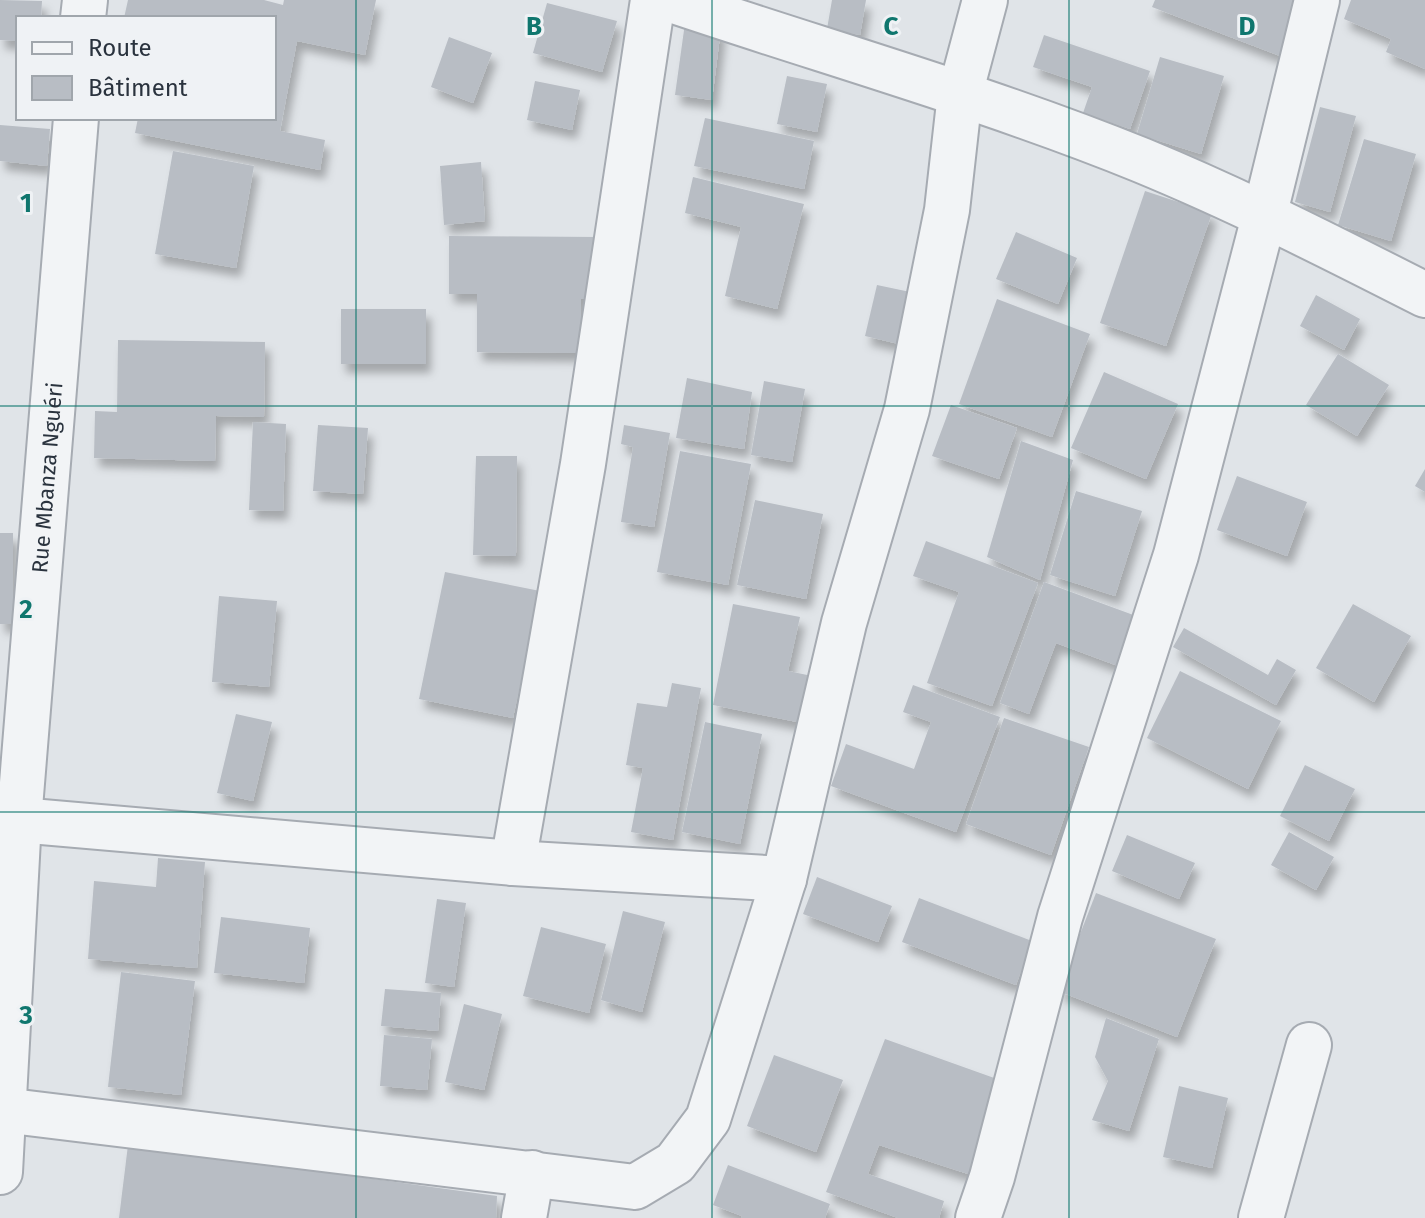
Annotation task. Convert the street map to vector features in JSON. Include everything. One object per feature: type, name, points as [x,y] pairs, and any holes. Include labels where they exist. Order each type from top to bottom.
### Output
[{"type":"street","points":[[513,863],[583,464],[653,0]]},
{"type":"street","points":[[671,0],[960,94],[1139,159],[1265,213],[1425,295]]},
{"type":"street","points":[[3,1110],[635,1187],[675,1163],[708,1119],[784,879],[844,623],[907,409],[947,210],[960,94],[985,0]]},
{"type":"street","points":[[978,1218],[992,1177],[1060,917],[1176,555],[1317,0]]},
{"type":"street","name":"Rue Mbanza Nguéri","points":[[0,1172],[19,820],[76,120]]},
{"type":"street","points":[[19,820],[513,863],[784,879]]},
{"type":"street","points":[[1261,1218],[1309,1045]]},
{"type":"street","points":[[524,1218],[532,1173]]},
{"type":"building","points":[[0,0],[42,1],[41,16],[16,16],[16,41],[0,40]]},
{"type":"building","points":[[128,0],[264,0],[283,5],[284,0],[376,0],[365,55],[297,41],[280,131],[325,140],[320,170],[135,133],[138,120],[276,120],[276,16],[124,16]]},
{"type":"building","points":[[832,0],[866,0],[860,35],[827,29]]},
{"type":"building","points":[[1155,0],[1302,0],[1280,56],[1152,7]]},
{"type":"building","points":[[1351,0],[1425,0],[1425,69],[1386,52],[1391,39],[1344,19]]},
{"type":"building","points":[[547,3],[617,21],[602,72],[533,53]]},
{"type":"building","points":[[685,23],[721,28],[712,100],[675,95]]},
{"type":"building","points":[[1044,35],[1150,71],[1130,129],[1083,113],[1092,87],[1033,67]]},
{"type":"building","points":[[449,37],[492,53],[473,103],[431,87]]},
{"type":"building","points":[[1160,57],[1224,76],[1201,154],[1137,134]]},
{"type":"building","points":[[787,76],[827,84],[817,132],[777,124]]},
{"type":"building","points":[[535,81],[580,90],[572,130],[527,120]]},
{"type":"building","points":[[1320,107],[1356,116],[1330,212],[1295,202]]},
{"type":"building","points":[[705,118],[814,141],[804,189],[694,166]]},
{"type":"building","points":[[0,125],[50,129],[47,166],[0,161]]},
{"type":"building","points":[[1364,139],[1416,154],[1391,241],[1338,225]]},
{"type":"building","points":[[173,151],[254,166],[236,268],[155,254]]},
{"type":"building","points":[[481,162],[485,221],[444,225],[440,166]]},
{"type":"building","points":[[693,177],[804,204],[777,309],[725,296],[741,227],[685,213]]},
{"type":"building","points":[[1145,191],[1212,213],[1166,346],[1100,323]]},
{"type":"building","points":[[1016,232],[1077,258],[1058,304],[996,279]]},
{"type":"building","points":[[449,236],[598,237],[597,299],[581,299],[581,353],[477,352],[477,294],[449,294]]},
{"type":"building","points":[[877,285],[915,293],[903,345],[865,336]]},
{"type":"building","points":[[1316,295],[1360,319],[1344,350],[1300,326]]},
{"type":"building","points":[[997,299],[1090,334],[1052,437],[959,404]]},
{"type":"building","points":[[341,309],[426,309],[426,364],[341,364]]},
{"type":"building","points":[[118,340],[265,342],[264,417],[216,416],[215,461],[94,458],[95,411],[117,412]]},
{"type":"building","points":[[1338,354],[1389,385],[1357,436],[1306,405]]},
{"type":"building","points":[[1104,372],[1178,404],[1146,479],[1071,448]]},
{"type":"building","points":[[687,378],[752,392],[744,449],[676,438]]},
{"type":"building","points":[[764,381],[805,389],[792,462],[751,455]]},
{"type":"building","points":[[951,405],[1017,428],[999,479],[932,456]]},
{"type":"building","points":[[253,422],[286,424],[283,511],[249,510]]},
{"type":"building","points":[[318,425],[368,428],[363,494],[313,491]]},
{"type":"building","points":[[624,425],[670,433],[654,527],[621,522],[633,447],[621,444]]},
{"type":"building","points":[[1021,441],[1073,460],[1040,580],[987,557]]},
{"type":"building","points":[[680,451],[751,464],[728,585],[657,572]]},
{"type":"building","points":[[476,456],[517,456],[516,556],[473,555]]},
{"type":"building","points":[[1425,469],[1425,492],[1415,486]]},
{"type":"building","points":[[1237,476],[1307,502],[1287,556],[1217,530]]},
{"type":"building","points":[[1076,491],[1142,511],[1115,596],[1050,575]]},
{"type":"building","points":[[755,500],[823,514],[806,599],[737,585]]},
{"type":"building","points":[[0,533],[13,533],[13,624],[0,624]]},
{"type":"building","points":[[926,541],[1038,583],[992,706],[927,683],[959,592],[913,576]]},
{"type":"building","points":[[445,572],[540,591],[513,718],[419,699]]},
{"type":"building","points":[[1044,582],[1136,616],[1118,666],[1056,643],[1029,714],[1000,703]]},
{"type":"building","points":[[219,596],[277,601],[269,687],[212,682]]},
{"type":"building","points":[[733,604],[800,617],[788,671],[812,676],[802,723],[713,705]]},
{"type":"building","points":[[1353,604],[1411,636],[1374,702],[1316,668]]},
{"type":"building","points":[[1184,628],[1268,675],[1277,659],[1296,670],[1276,705],[1173,647]]},
{"type":"building","points":[[1180,671],[1281,721],[1248,789],[1147,738]]},
{"type":"building","points":[[672,683],[701,688],[673,840],[631,832],[643,768],[626,765],[637,703],[667,707]]},
{"type":"building","points":[[913,685],[1000,717],[956,832],[831,786],[846,744],[914,769],[931,722],[903,712]]},
{"type":"building","points":[[236,714],[272,722],[253,801],[217,793]]},
{"type":"building","points":[[1004,718],[1089,747],[1051,855],[966,824]]},
{"type":"building","points":[[705,722],[762,734],[740,844],[682,832]]},
{"type":"building","points":[[1305,765],[1355,789],[1329,841],[1280,816]]},
{"type":"building","points":[[1289,832],[1334,857],[1316,890],[1271,865]]},
{"type":"building","points":[[1127,835],[1195,863],[1179,899],[1112,871]]},
{"type":"building","points":[[158,858],[205,862],[197,968],[88,959],[94,881],[156,887]]},
{"type":"building","points":[[817,877],[892,906],[878,942],[803,914]]},
{"type":"building","points":[[1096,893],[1216,939],[1177,1037],[1058,991]]},
{"type":"building","points":[[919,898],[1032,941],[1016,985],[902,942]]},
{"type":"building","points":[[437,899],[466,903],[454,987],[425,983]]},
{"type":"building","points":[[623,911],[665,922],[642,1012],[601,1000]]},
{"type":"building","points":[[221,917],[310,928],[304,983],[214,973]]},
{"type":"building","points":[[541,927],[606,944],[589,1013],[523,996]]},
{"type":"building","points":[[121,972],[195,981],[181,1095],[108,1087]]},
{"type":"building","points":[[385,989],[441,993],[438,1031],[381,1026]]},
{"type":"building","points":[[464,1004],[502,1014],[484,1090],[445,1082]]},
{"type":"building","points":[[1106,1018],[1159,1039],[1129,1131],[1092,1120],[1108,1081],[1095,1057]]},
{"type":"building","points":[[384,1035],[432,1039],[427,1090],[380,1086]]},
{"type":"building","points":[[885,1039],[997,1079],[979,1181],[968,1174],[879,1145],[868,1174],[944,1201],[939,1218],[898,1218],[826,1192]]},
{"type":"building","points":[[774,1055],[843,1080],[816,1152],[747,1126]]},
{"type":"building","points":[[1179,1086],[1228,1098],[1212,1168],[1163,1157]]},
{"type":"building","points":[[128,1145],[497,1196],[496,1218],[119,1218]]},
{"type":"building","points":[[728,1165],[830,1204],[825,1218],[741,1218],[713,1205]]}]
